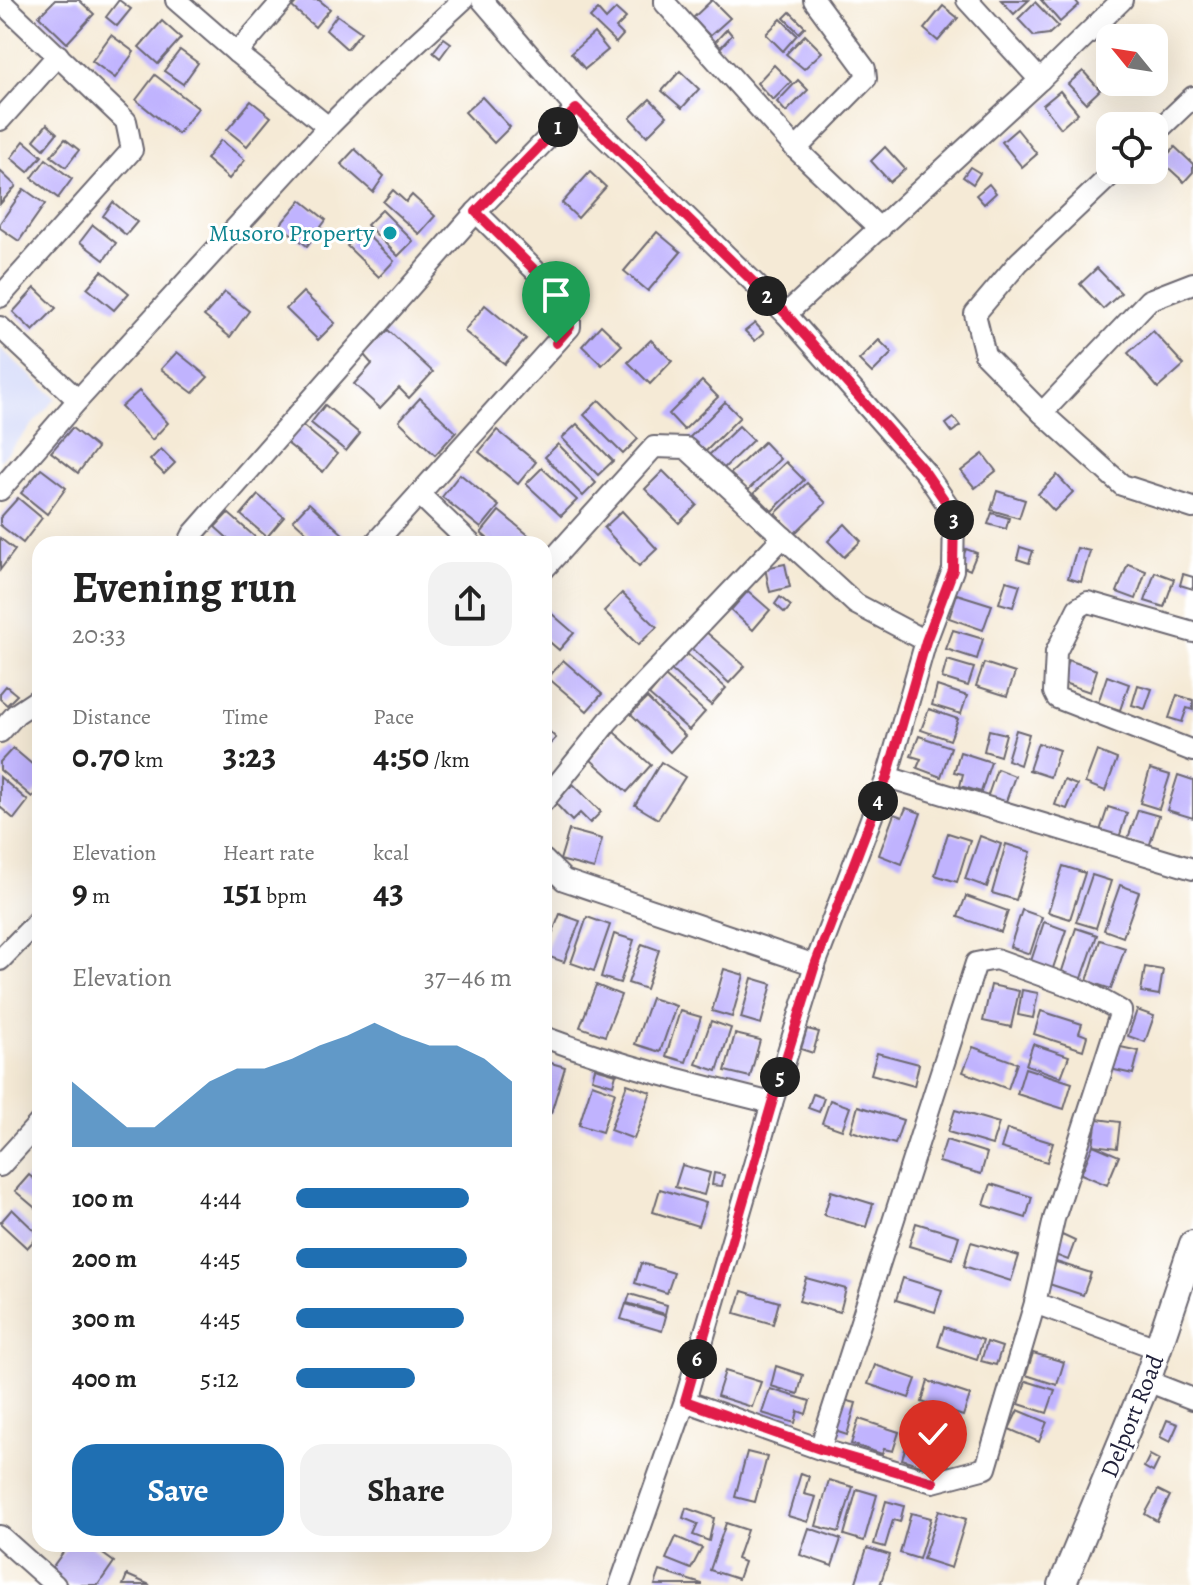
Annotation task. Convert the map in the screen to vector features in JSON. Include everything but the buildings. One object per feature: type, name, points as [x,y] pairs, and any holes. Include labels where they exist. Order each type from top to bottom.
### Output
[{"type":"main road","name":"Delport Road","points":[[1062,1585],[1159,1349],[1185,1294],[1193,1244]]},
{"type":"street","points":[[176,0],[328,127]]},
{"type":"street","points":[[237,53],[283,0]]},
{"type":"street","points":[[0,490],[78,400],[328,127],[463,0]]},
{"type":"street","points":[[482,0],[576,109],[786,314],[925,472],[954,514],[953,570],[926,641],[887,777],[815,965],[685,1401],[620,1585]]},
{"type":"street","points":[[665,0],[796,149],[880,229]]},
{"type":"street","points":[[796,149],[866,78],[865,69],[814,0]]},
{"type":"street","points":[[967,0],[1040,80]]},
{"type":"street","points":[[786,314],[1040,80],[1122,0]]},
{"type":"street","points":[[0,1],[126,121],[132,150],[0,297]]},
{"type":"street","points":[[0,120],[58,55]]},
{"type":"street","points":[[1168,121],[1193,97]]},
{"type":"street","points":[[192,536],[476,212],[576,109]]},
{"type":"street","points":[[1101,184],[1019,262],[975,314],[985,355],[1042,413],[1122,485],[1193,508]]},
{"type":"street","points":[[381,536],[570,327],[570,305],[476,212]]},
{"type":"street","points":[[1042,413],[1149,300],[1193,283]]},
{"type":"street","points":[[0,327],[78,400]]},
{"type":"street","points":[[552,560],[654,447],[686,448],[856,604],[926,641]]},
{"type":"street","points":[[419,494],[463,536]]},
{"type":"street","points":[[552,791],[609,720],[783,537]]},
{"type":"street","points":[[1193,632],[1088,602],[1078,608],[1056,652],[1054,692],[1057,698],[1193,751]]},
{"type":"street","points":[[0,732],[16,714],[32,703]]},
{"type":"street","points":[[887,777],[1193,869]]},
{"type":"street","points":[[552,868],[564,880],[815,965]]},
{"type":"street","points":[[0,960],[32,927]]},
{"type":"street","points":[[685,1401],[820,1449],[933,1482],[986,1468],[1035,1303],[1054,1219],[1121,1011],[1087,992],[996,959],[976,963],[820,1449]]},
{"type":"street","points":[[552,1040],[656,1074],[772,1103]]},
{"type":"street","points":[[0,1166],[32,1131]]},
{"type":"street","points":[[1035,1303],[1159,1349]]},
{"type":"street","points":[[1147,1381],[1193,1399]]},
{"type":"street","points":[[0,1536],[55,1585]]},
{"type":"shaded area","points":[[0,348],[56,398],[0,461]]},
{"type":"place","name":"Musoro Property","points":[[390,233]]},
{"type":"route","points":[[556,343],[570,327],[570,305],[476,212],[576,109],[786,314],[925,472],[954,514],[953,570],[926,641],[887,777],[815,965],[685,1401],[820,1449],[933,1482]]}]
